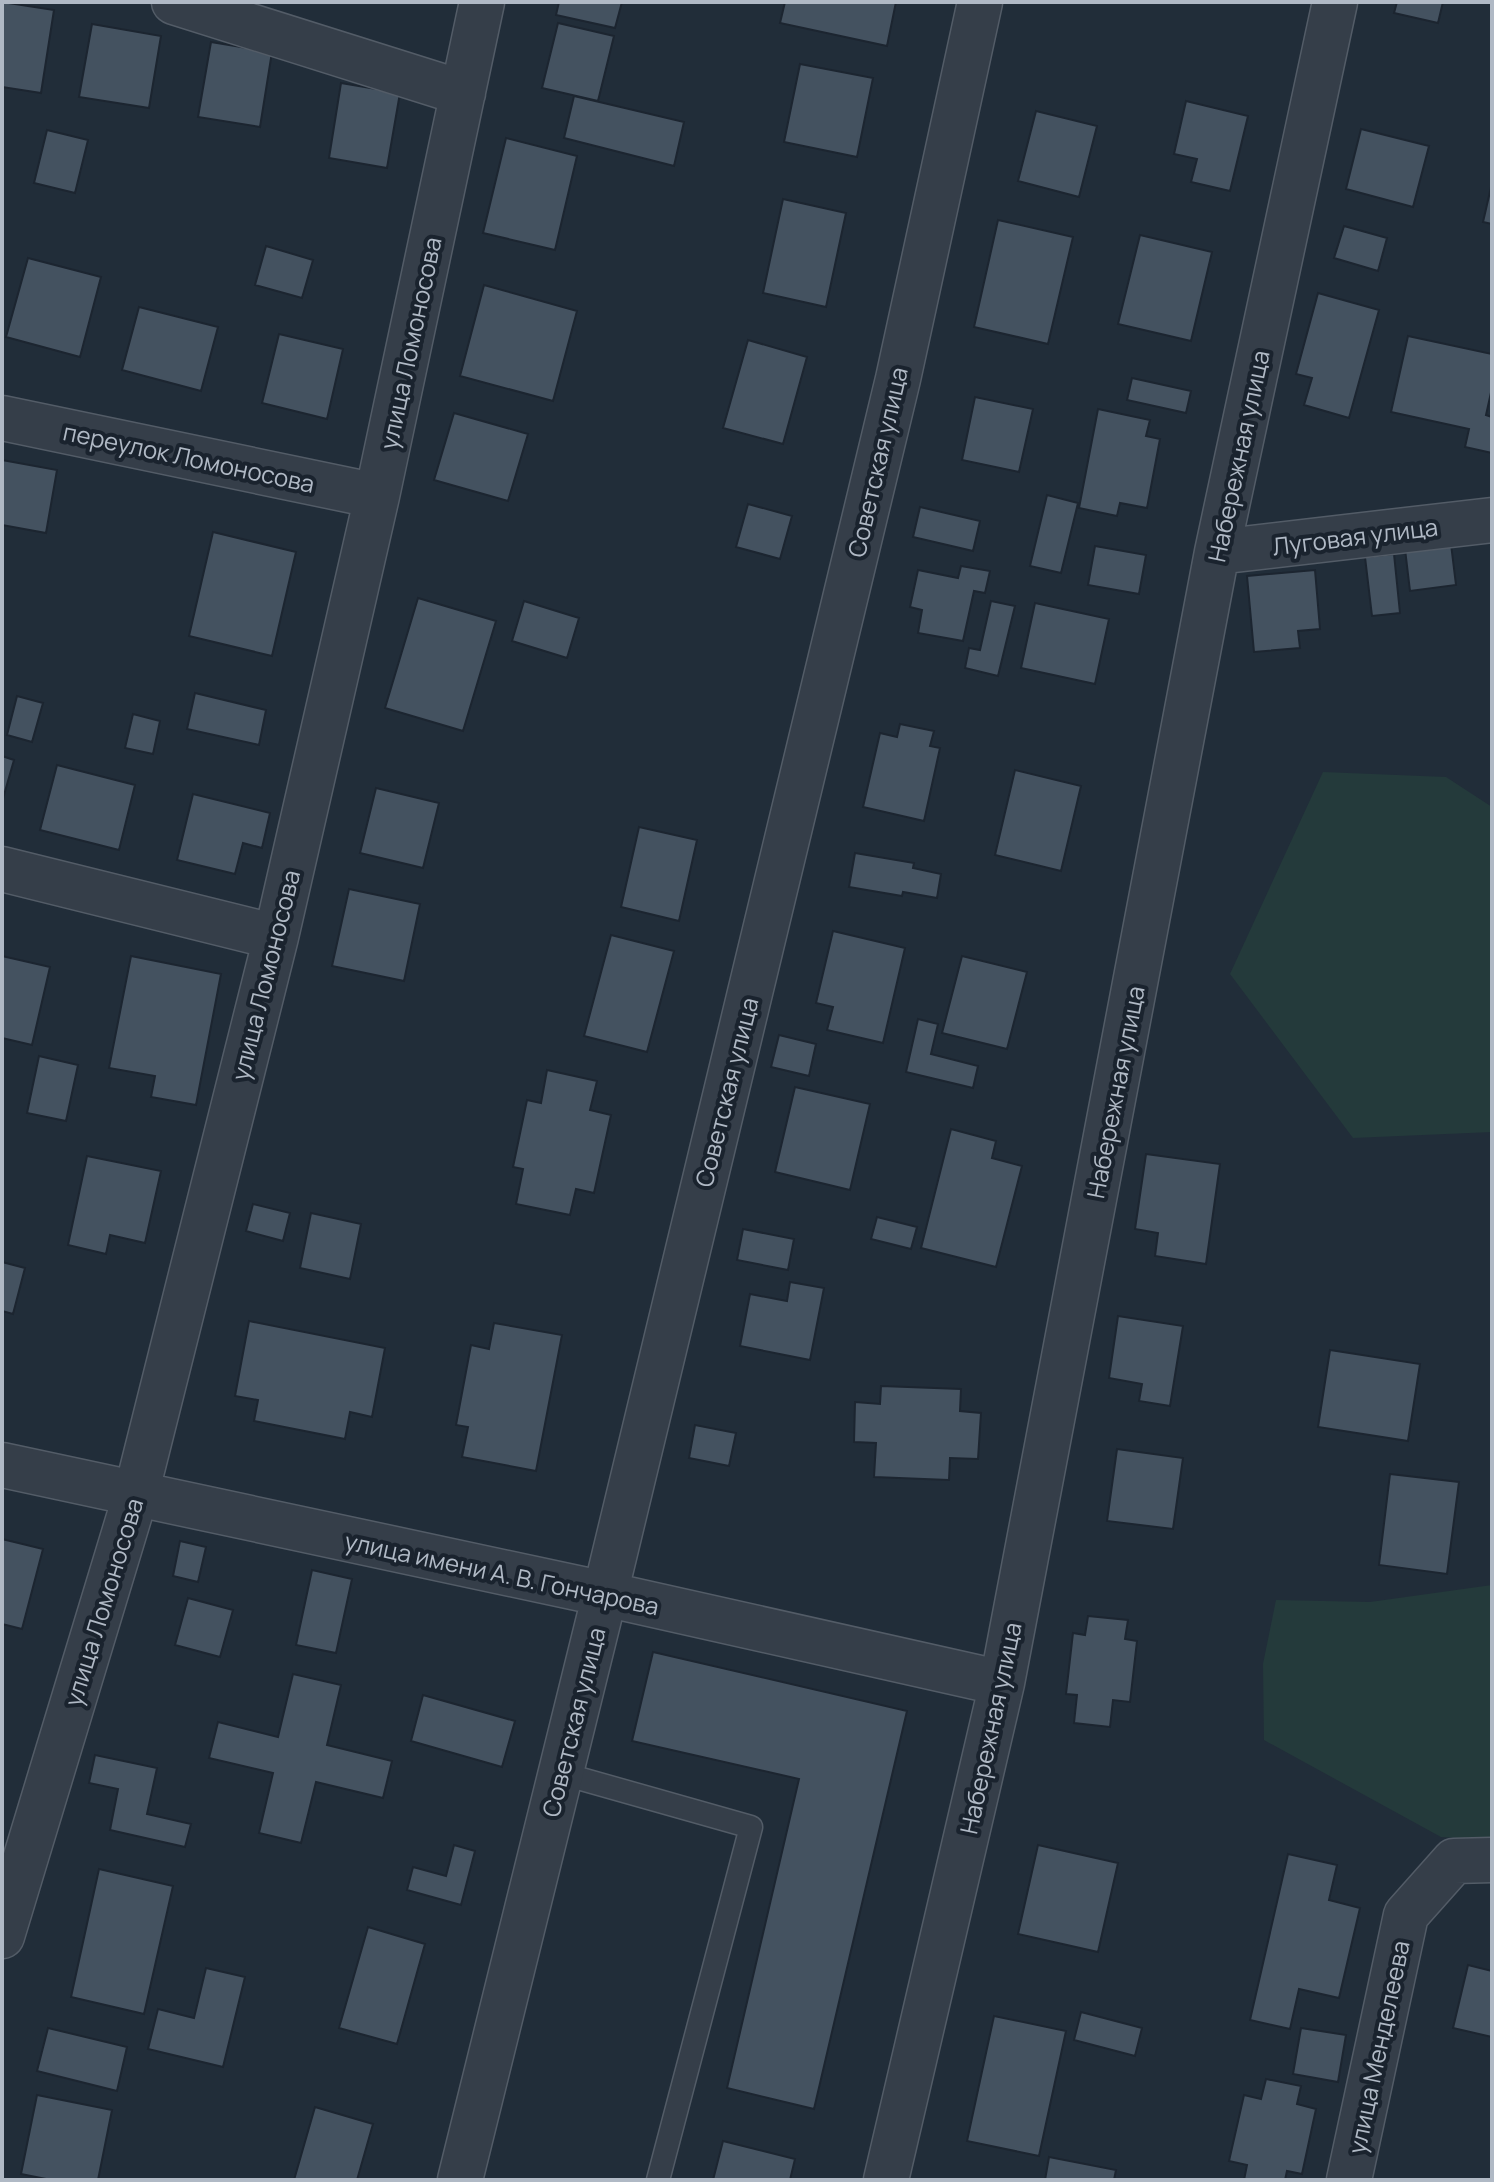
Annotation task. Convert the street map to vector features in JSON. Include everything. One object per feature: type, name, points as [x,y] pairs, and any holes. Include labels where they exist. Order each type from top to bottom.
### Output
[{"type":"street","points":[[174,2],[463,93]]},
{"type":"street","name":"улица Ломоносова","points":[[2,1936],[136,1494],[276,937],[377,496],[482,2]]},
{"type":"street","name":"Советская улица","points":[[460,2180],[605,1594],[894,394],[980,2]]},
{"type":"street","name":"Набережная улица","points":[[886,2180],[1002,1683],[1217,552],[1335,2]]},
{"type":"street","name":"переулок Ломоносова","points":[[2,418],[377,496]]},
{"type":"street","name":"Луговая улица","points":[[1217,552],[1492,520]]},
{"type":"street","points":[[2,869],[276,937]]},
{"type":"street","name":"улица имени А. В. Гончарова","points":[[2,1465],[1002,1683]]},
{"type":"street","name":"улица Менделеева","points":[[1349,2180],[1406,1915],[1454,1861],[1492,1860]]},
{"type":"lane","points":[[560,1773],[751,1827],[658,2180]]},
{"type":"green space","points":[[1323,772],[1446,777],[1492,807],[1492,1132],[1353,1138],[1230,974]]},
{"type":"green space","points":[[1492,1585],[1492,1840],[1441,1837],[1264,1740],[1263,1664],[1276,1600],[1370,1602]]},
{"type":"building","points":[[2,2],[54,10],[41,93],[2,87]]},
{"type":"building","points":[[559,2],[622,2],[615,28],[556,15]]},
{"type":"building","points":[[785,2],[896,2],[887,46],[780,23]]},
{"type":"building","points":[[1397,2],[1443,2],[1438,23],[1394,13]]},
{"type":"building","points":[[558,23],[614,36],[598,101],[542,88]]},
{"type":"building","points":[[92,24],[161,36],[149,108],[79,97]]},
{"type":"building","points":[[211,42],[272,52],[260,127],[198,117]]},
{"type":"building","points":[[800,64],[873,78],[857,157],[784,142]]},
{"type":"building","points":[[341,83],[400,93],[387,168],[329,158]]},
{"type":"building","points":[[574,96],[684,122],[674,166],[564,138]]},
{"type":"building","points":[[1186,101],[1248,116],[1230,191],[1191,182],[1197,159],[1174,154]]},
{"type":"building","points":[[1036,111],[1097,126],[1079,197],[1018,181]]},
{"type":"building","points":[[1361,129],[1429,146],[1413,207],[1346,189]]},
{"type":"building","points":[[47,130],[88,140],[75,193],[34,183]]},
{"type":"building","points":[[506,138],[577,156],[555,250],[483,233]]},
{"type":"building","points":[[1492,183],[1492,224],[1483,222]]},
{"type":"building","points":[[783,199],[846,213],[826,307],[763,293]]},
{"type":"building","points":[[998,220],[1073,237],[1048,344],[974,327]]},
{"type":"building","points":[[1344,226],[1387,238],[1378,271],[1334,258]]},
{"type":"building","points":[[1140,235],[1212,252],[1191,341],[1118,324]]},
{"type":"building","points":[[266,246],[313,260],[302,298],[255,285]]},
{"type":"building","points":[[28,258],[101,277],[80,357],[6,337]]},
{"type":"building","points":[[484,285],[577,311],[553,401],[460,376]]},
{"type":"building","points":[[1318,293],[1379,310],[1349,418],[1304,405],[1312,378],[1296,374]]},
{"type":"building","points":[[139,307],[218,327],[201,391],[122,370]]},
{"type":"building","points":[[279,334],[343,349],[327,419],[262,403]]},
{"type":"building","points":[[1408,336],[1492,354],[1492,388],[1486,415],[1492,417],[1492,453],[1465,447],[1469,429],[1391,412]]},
{"type":"building","points":[[748,340],[807,357],[783,444],[723,428]]},
{"type":"building","points":[[1132,378],[1191,391],[1186,413],[1127,400]]},
{"type":"building","points":[[975,397],[1033,409],[1019,472],[962,460]]},
{"type":"building","points":[[1098,409],[1150,420],[1146,436],[1160,439],[1147,508],[1120,503],[1117,516],[1079,508]]},
{"type":"building","points":[[454,413],[528,434],[508,501],[434,480]]},
{"type":"building","points":[[2,460],[57,470],[46,533],[2,525]]},
{"type":"building","points":[[1047,495],[1078,503],[1061,573],[1030,566]]},
{"type":"building","points":[[748,504],[792,516],[780,559],[736,547]]},
{"type":"building","points":[[920,507],[980,521],[973,551],[913,537]]},
{"type":"building","points":[[213,532],[296,552],[272,656],[189,636]]},
{"type":"building","points":[[1451,544],[1456,585],[1410,591],[1405,549]]},
{"type":"building","points":[[1095,546],[1146,555],[1139,594],[1088,585]]},
{"type":"building","points":[[1394,554],[1400,613],[1372,616],[1365,557]]},
{"type":"building","points":[[961,566],[990,571],[985,593],[974,591],[963,641],[918,633],[922,610],[910,607],[918,570],[958,578]]},
{"type":"building","points":[[1315,570],[1320,629],[1298,631],[1300,648],[1254,652],[1247,576]]},
{"type":"building","points":[[418,598],[496,621],[463,731],[385,708]]},
{"type":"building","points":[[524,601],[579,618],[567,658],[512,641]]},
{"type":"building","points":[[991,601],[1015,606],[998,676],[965,668],[969,648],[980,650]]},
{"type":"building","points":[[1035,603],[1109,619],[1095,684],[1021,668]]},
{"type":"building","points":[[195,693],[266,710],[259,745],[187,729]]},
{"type":"building","points":[[17,696],[43,703],[32,742],[7,735]]},
{"type":"building","points":[[133,714],[160,721],[153,754],[125,748]]},
{"type":"building","points":[[900,724],[934,731],[930,746],[940,748],[924,821],[863,807],[880,733],[897,737]]},
{"type":"building","points":[[2,756],[14,760],[2,802]]},
{"type":"building","points":[[57,765],[135,785],[119,850],[40,830]]},
{"type":"building","points":[[1015,770],[1081,786],[1061,871],[995,855]]},
{"type":"building","points":[[376,788],[439,803],[423,868],[360,853]]},
{"type":"building","points":[[193,794],[270,813],[262,848],[243,843],[235,874],[177,860]]},
{"type":"building","points":[[639,827],[697,840],[679,921],[621,907]]},
{"type":"building","points":[[855,853],[914,863],[913,868],[941,874],[937,898],[849,887]]},
{"type":"building","points":[[349,889],[420,904],[404,981],[332,966]]},
{"type":"building","points":[[833,931],[905,948],[883,1043],[827,1030],[833,1007],[816,1003]]},
{"type":"building","points":[[611,935],[674,951],[647,1052],[584,1036]]},
{"type":"building","points":[[2,956],[50,967],[32,1045],[2,1038]]},
{"type":"building","points":[[131,956],[221,974],[196,1105],[151,1097],[155,1076],[109,1068]]},
{"type":"building","points":[[962,956],[1027,972],[1007,1049],[942,1033]]},
{"type":"building","points":[[918,1019],[938,1024],[931,1054],[978,1066],[973,1088],[906,1072]]},
{"type":"building","points":[[779,1035],[816,1044],[809,1076],[771,1067]]},
{"type":"building","points":[[39,1056],[78,1065],[66,1121],[27,1113]]},
{"type":"building","points":[[547,1070],[597,1081],[590,1110],[611,1115],[594,1193],[576,1189],[570,1215],[516,1204],[523,1169],[513,1167],[527,1100],[541,1103]]},
{"type":"building","points":[[795,1087],[870,1104],[850,1190],[775,1172]]},
{"type":"building","points":[[951,1129],[996,1141],[992,1158],[1022,1166],[996,1267],[921,1248]]},
{"type":"building","points":[[1146,1154],[1220,1164],[1206,1264],[1155,1256],[1158,1233],[1135,1229]]},
{"type":"building","points":[[87,1156],[161,1171],[145,1243],[110,1235],[106,1254],[68,1245]]},
{"type":"building","points":[[253,1204],[290,1213],[283,1241],[246,1231]]},
{"type":"building","points":[[311,1213],[361,1224],[350,1279],[300,1268]]},
{"type":"building","points":[[877,1217],[917,1227],[911,1249],[871,1239]]},
{"type":"building","points":[[743,1229],[794,1239],[788,1270],[737,1260]]},
{"type":"building","points":[[2,1262],[25,1268],[13,1314],[2,1311]]},
{"type":"building","points":[[790,1282],[824,1288],[810,1360],[740,1346],[750,1294],[787,1301]]},
{"type":"building","points":[[1118,1316],[1183,1326],[1170,1406],[1139,1401],[1142,1384],[1109,1378]]},
{"type":"building","points":[[249,1321],[385,1348],[372,1417],[350,1412],[345,1439],[254,1421],[258,1400],[235,1396]]},
{"type":"building","points":[[494,1323],[562,1335],[536,1471],[462,1457],[468,1427],[456,1425],[471,1345],[489,1349]]},
{"type":"building","points":[[1330,1350],[1420,1364],[1408,1441],[1318,1427]]},
{"type":"building","points":[[881,1386],[961,1389],[960,1411],[981,1413],[978,1459],[950,1458],[949,1480],[874,1477],[876,1443],[854,1442],[855,1402],[880,1404]]},
{"type":"building","points":[[695,1425],[736,1433],[729,1466],[689,1458]]},
{"type":"building","points":[[1117,1449],[1183,1458],[1173,1529],[1107,1521]]},
{"type":"building","points":[[1390,1474],[1459,1482],[1447,1574],[1379,1565]]},
{"type":"building","points":[[2,1539],[43,1549],[22,1629],[2,1624]]},
{"type":"building","points":[[180,1541],[206,1547],[198,1582],[173,1576]]},
{"type":"building","points":[[312,1570],[352,1579],[336,1653],[296,1645]]},
{"type":"building","points":[[188,1598],[233,1610],[220,1657],[175,1645]]},
{"type":"building","points":[[1088,1616],[1128,1620],[1125,1639],[1137,1641],[1130,1702],[1113,1700],[1110,1727],[1074,1723],[1077,1695],[1066,1694],[1073,1633],[1085,1635]]},
{"type":"building","points":[[653,1652],[907,1711],[814,2109],[727,2088],[799,1779],[632,1741]]},
{"type":"building","points":[[293,1674],[341,1685],[327,1745],[392,1761],[383,1798],[316,1782],[301,1843],[259,1833],[273,1773],[209,1758],[218,1722],[278,1737]]},
{"type":"building","points":[[423,1695],[515,1721],[502,1767],[411,1741]]},
{"type":"building","points":[[95,1755],[157,1768],[147,1814],[191,1824],[185,1847],[110,1830],[118,1789],[89,1783]]},
{"type":"building","points":[[454,1845],[475,1851],[461,1905],[407,1890],[413,1867],[446,1876]]},
{"type":"building","points":[[1038,1845],[1118,1863],[1098,1952],[1018,1934]]},
{"type":"building","points":[[1288,1854],[1337,1865],[1329,1900],[1360,1908],[1339,1998],[1299,1989],[1290,2029],[1250,2020]]},
{"type":"building","points":[[99,1869],[173,1886],[144,2014],[71,1997]]},
{"type":"building","points":[[368,1927],[425,1944],[397,2044],[339,2028]]},
{"type":"building","points":[[1468,1965],[1492,1971],[1492,2037],[1453,2028]]},
{"type":"building","points":[[206,1968],[245,1977],[223,2067],[148,2049],[158,2009],[194,2018]]},
{"type":"building","points":[[1081,2012],[1142,2028],[1135,2056],[1074,2040]]},
{"type":"building","points":[[994,2016],[1066,2031],[1039,2156],[967,2141]]},
{"type":"building","points":[[48,2028],[127,2047],[117,2091],[37,2071]]},
{"type":"building","points":[[1301,2028],[1346,2035],[1338,2082],[1293,2074]]},
{"type":"building","points":[[1266,2079],[1301,2086],[1297,2104],[1316,2109],[1302,2174],[1287,2171],[1285,2180],[1244,2180],[1247,2165],[1229,2161],[1244,2095],[1261,2099]]},
{"type":"building","points":[[37,2095],[112,2110],[98,2180],[51,2180],[21,2174]]},
{"type":"building","points":[[315,2107],[373,2124],[357,2180],[294,2180]]},
{"type":"building","points":[[723,2141],[795,2159],[790,2180],[713,2180]]},
{"type":"building","points":[[1049,2157],[1116,2170],[1114,2180],[1045,2180]]}]
